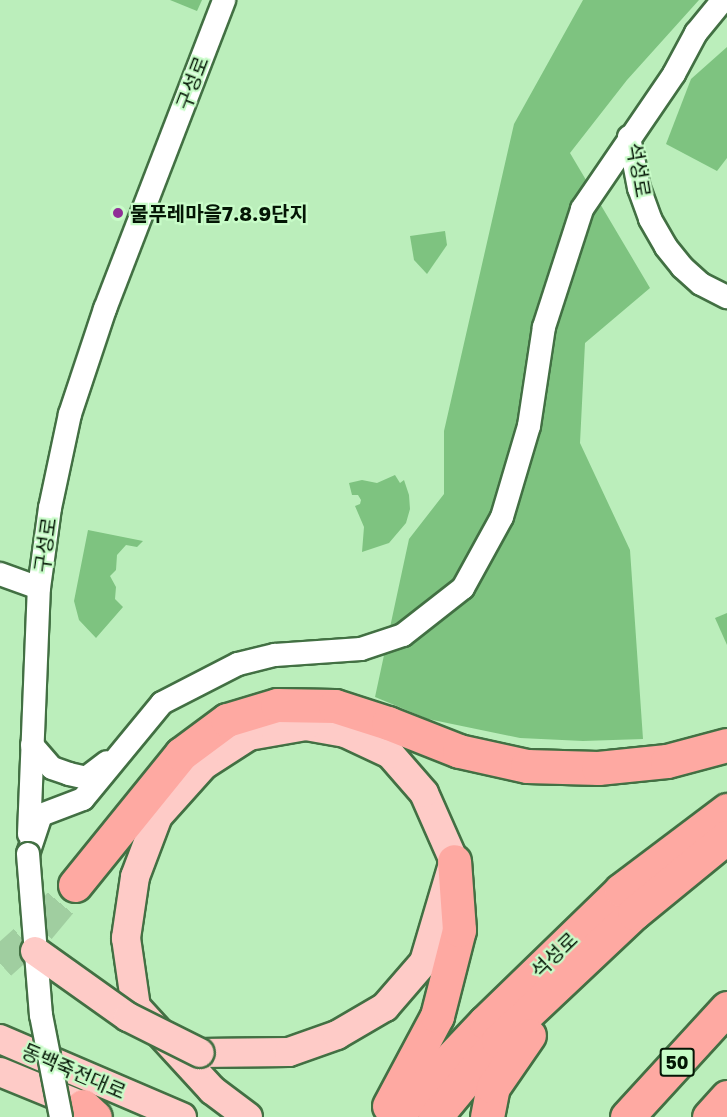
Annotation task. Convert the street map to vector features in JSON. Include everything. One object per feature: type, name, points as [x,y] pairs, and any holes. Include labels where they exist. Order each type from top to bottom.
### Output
[{"type":"highway","points":[[75,885],[181,754],[227,720],[277,705],[335,706],[459,752],[526,766],[598,768],[667,761],[727,745]]},
{"type":"highway","name":"석성로","points":[[395,1117],[485,1022],[621,890],[727,810]]},
{"type":"highway","name":"석성로","points":[[435,1117],[498,1041],[634,913],[727,837]]},
{"type":"highway","points":[[382,1117],[437,1016],[459,930],[454,861]]},
{"type":"highway","points":[[487,1117],[493,1087],[524,1039],[575,986],[727,863]]},
{"type":"highway","name":"50","points":[[627,1117],[727,1008]]},
{"type":"highway","points":[[709,1117],[727,1097]]},
{"type":"main road","points":[[35,951],[128,1017],[200,1053],[289,1052],[337,1035],[385,1007],[424,962],[454,861],[424,793],[390,754],[345,733],[306,726],[249,736],[204,765],[158,816],[135,877],[126,938],[136,1007],[212,1090],[248,1117]]},
{"type":"main road","name":"동백죽전대로","points":[[0,1039],[182,1117]]},
{"type":"main road","name":"동백죽전대로","points":[[0,1072],[87,1114]]},
{"type":"street","name":"구성로","points":[[87,1114],[40,1015],[28,854],[39,588],[59,465],[70,414],[85,364],[224,0]]},
{"type":"street","name":"석성로","points":[[723,0],[696,33],[674,74],[629,137],[639,188],[650,219],[666,247],[682,267],[701,284],[727,297]]},
{"type":"street","points":[[28,854],[41,815],[83,799],[162,703],[238,664],[275,655],[361,649],[403,635],[463,588],[502,517],[528,426],[544,327],[582,209],[629,137]]},
{"type":"street","points":[[0,574],[39,588]]},
{"type":"street","points":[[32,745],[52,768],[86,778],[118,754]]},
{"type":"green space","points":[[170,0],[202,0],[197,11]]},
{"type":"green space","points":[[583,0],[699,0],[627,80],[570,153],[650,288],[585,343],[580,443],[630,550],[643,739],[583,741],[520,738],[428,719],[375,697],[409,539],[444,494],[444,431],[514,124]]},
{"type":"green space","points":[[727,47],[727,158],[717,171],[666,144],[691,79]]},
{"type":"green space","points":[[445,231],[447,245],[427,274],[414,260],[410,236]]},
{"type":"green space","points":[[395,475],[400,483],[404,480],[409,495],[410,509],[406,523],[389,543],[362,552],[364,527],[355,506],[360,504],[361,500],[358,495],[352,495],[349,483],[362,480],[377,483]]},
{"type":"green space","points":[[88,530],[143,541],[137,547],[126,545],[117,555],[116,570],[110,576],[116,587],[115,599],[123,607],[96,638],[79,620],[74,601]]},
{"type":"green space","points":[[727,613],[727,645],[715,618]]},
{"type":"tunnel","points":[[0,963],[39,928],[75,885]]},
{"type":"place","name":"물푸레마을7.8.9단지","points":[[118,213]]}]
